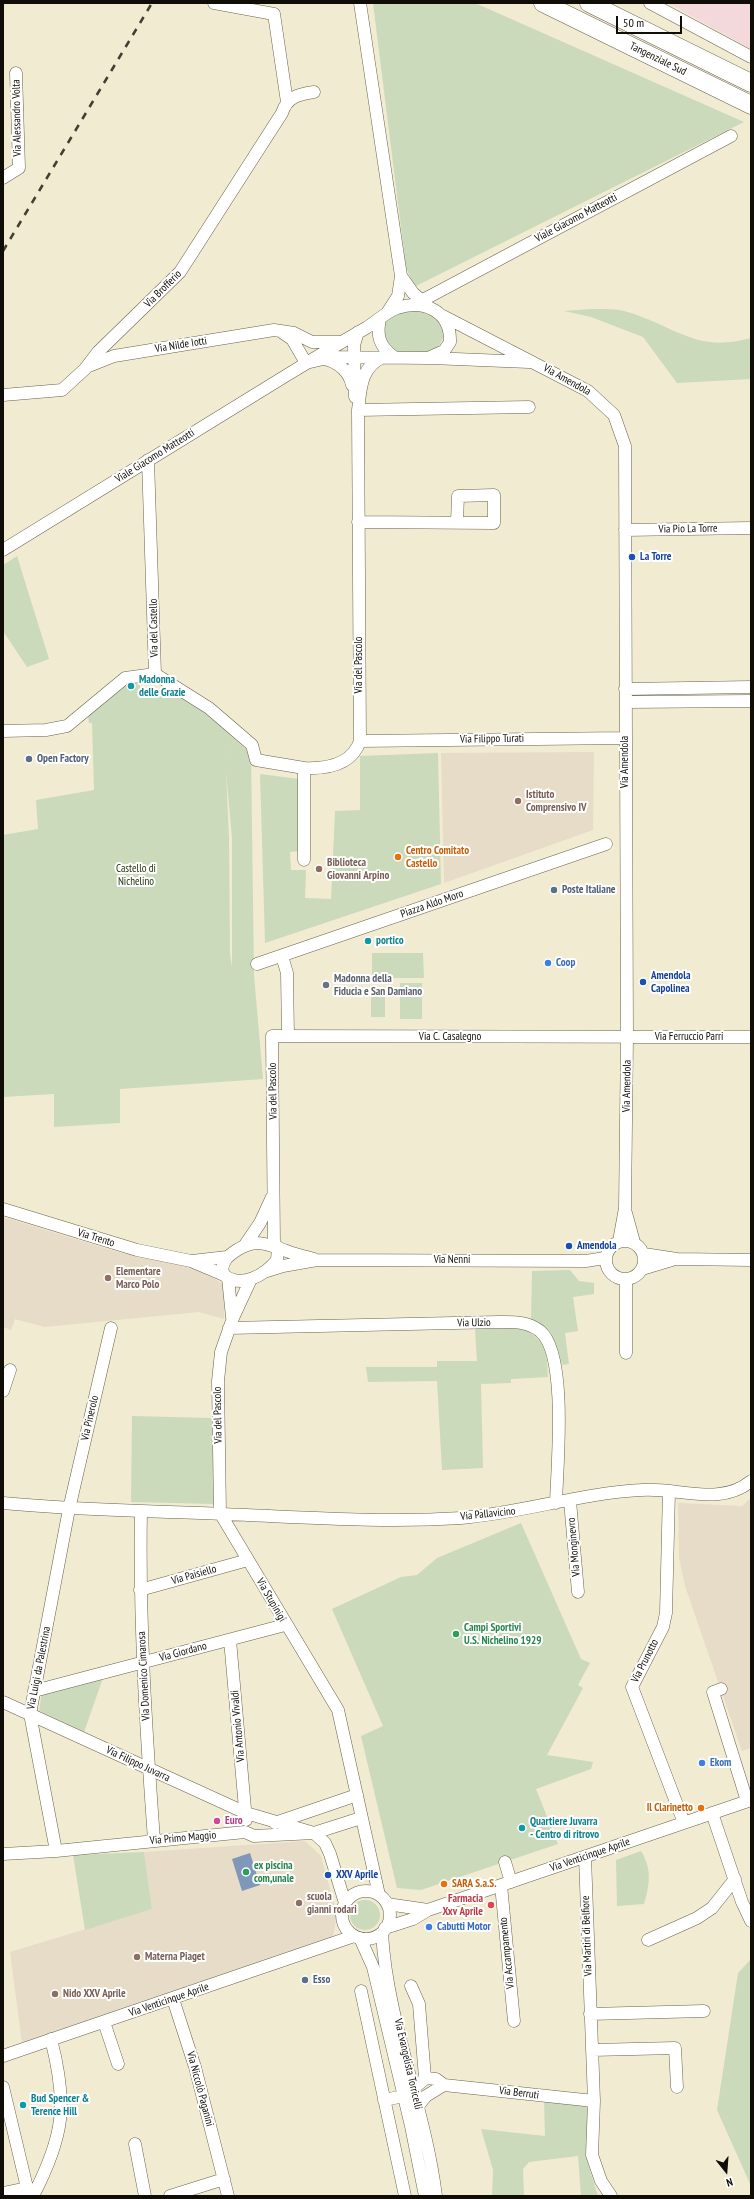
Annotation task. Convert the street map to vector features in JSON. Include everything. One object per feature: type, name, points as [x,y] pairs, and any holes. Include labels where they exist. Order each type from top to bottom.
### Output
[{"type":"highway","name":"Tangenziale Sud","points":[[543,3],[751,105]]},
{"type":"highway","name":"Tangenziale Sud","points":[[589,3],[751,83]]},
{"type":"street","points":[[214,3],[274,14],[287,102],[296,96],[314,92]]},
{"type":"street","points":[[360,3],[401,276],[398,296],[384,317],[378,336],[389,357]]},
{"type":"street","points":[[650,3],[751,57]]},
{"type":"street","name":"Via Alessandro Volta","points":[[3,178],[18,168],[16,73]]},
{"type":"street","name":"Via Brofferio","points":[[3,395],[62,390],[85,369],[98,352],[180,272],[282,113],[287,102]]},
{"type":"street","name":"Viale Giacomo Matteotti","points":[[421,301],[731,136]]},
{"type":"street","points":[[280,331],[292,339],[306,363],[324,359],[354,357],[428,358],[444,350],[450,342],[448,323],[438,313],[421,301],[407,286],[401,276]]},
{"type":"street","points":[[384,317],[396,309],[413,306],[438,313]]},
{"type":"street","name":"Via Amendola","points":[[438,313],[588,391],[614,415],[625,446],[627,1037],[625,1208],[619,1241]]},
{"type":"street","name":"Viale Giacomo Matteotti","points":[[3,550],[306,363],[384,317]]},
{"type":"street","name":"Via Nilde Iotti","points":[[85,369],[97,361],[114,356],[265,331],[294,333],[312,342],[342,342]]},
{"type":"street","name":"Via del Pascolo","points":[[353,390],[354,345],[358,332]]},
{"type":"street","name":"Via del Pascolo","points":[[360,741],[358,410],[363,376],[369,366],[389,357]]},
{"type":"street","name":"Via Amendola","points":[[428,358],[533,362]]},
{"type":"street","name":"Via del Pascolo","points":[[324,359],[339,365],[346,371],[358,410]]},
{"type":"street","points":[[358,410],[529,407]]},
{"type":"street","name":"Via del Castello","points":[[148,460],[155,674]]},
{"type":"street","points":[[358,522],[457,522]]},
{"type":"street","name":"Via Pio La Torre","points":[[625,530],[751,528]]},
{"type":"street","points":[[3,731],[46,730],[67,726],[125,678],[155,674],[208,708],[252,745],[256,760],[304,768],[327,768],[341,763],[351,756],[357,749],[360,741]]},
{"type":"street","points":[[626,689],[751,687]]},
{"type":"street","points":[[626,702],[751,701]]},
{"type":"street","name":"Via Filippo Turati","points":[[360,741],[625,738]]},
{"type":"street","points":[[304,768],[304,860]]},
{"type":"street","name":"Piazza Aldo Moro","points":[[257,964],[606,844]]},
{"type":"street","points":[[282,956],[287,973],[288,1036]]},
{"type":"street","name":"Via del Pascolo","points":[[264,1272],[277,1260],[274,1194],[272,1036]]},
{"type":"street","name":"Via C. Casalegno","points":[[272,1036],[627,1037]]},
{"type":"street","name":"Via Ferruccio Parri","points":[[627,1037],[751,1037]]},
{"type":"street","name":"Via del Pascolo","points":[[245,1245],[260,1223],[274,1194]]},
{"type":"street","name":"Via Amendola","points":[[625,1208],[634,1242]]},
{"type":"street","name":"Via Trento","points":[[3,1209],[137,1250],[191,1261],[240,1282],[251,1279]]},
{"type":"street","points":[[619,1241],[634,1242],[644,1254],[642,1269],[637,1275],[626,1280],[615,1277],[609,1272],[606,1262],[612,1245],[619,1241]]},
{"type":"street","name":"Via Nenni","points":[[245,1245],[262,1242],[317,1260]]},
{"type":"street","points":[[227,1257],[245,1245]]},
{"type":"street","points":[[644,1254],[677,1259],[751,1260]]},
{"type":"street","name":"Via del Pascolo","points":[[227,1257],[222,1269],[226,1277],[231,1323]]},
{"type":"street","name":"Via Trento","points":[[191,1261],[227,1257]]},
{"type":"street","points":[[642,1269],[677,1259]]},
{"type":"street","name":"Via Nenni","points":[[264,1272],[283,1266],[317,1260],[606,1262]]},
{"type":"street","points":[[251,1279],[264,1272]]},
{"type":"street","name":"Via del Pascolo","points":[[220,1513],[218,1381],[221,1352],[231,1323],[251,1279]]},
{"type":"street","points":[[626,1280],[626,1353]]},
{"type":"street","name":"Via Ulzio","points":[[231,1323],[522,1322],[532,1326],[540,1331],[549,1342],[556,1375],[559,1403],[556,1503]]},
{"type":"street","name":"Via Pinerolo","points":[[69,1509],[111,1328]]},
{"type":"street","points":[[3,1391],[10,1370]]},
{"type":"street","name":"Via Pallavicino","points":[[220,1513],[321,1518],[461,1518],[517,1511],[556,1503],[642,1490],[719,1495],[738,1490],[751,1481]]},
{"type":"street","name":"Via Prunotto","points":[[670,1492],[666,1613],[663,1627],[632,1686],[684,1823]]},
{"type":"street","name":"Via Monginevro","points":[[570,1501],[578,1592]]},
{"type":"street","points":[[3,1503],[69,1509],[220,1513]]},
{"type":"street","name":"Via Luigi da Palestrina","points":[[56,1851],[30,1714],[69,1509]]},
{"type":"street","name":"Via Domenico Cimarosa","points":[[141,1511],[140,1590],[148,1769],[154,1840]]},
{"type":"street","name":"Via Stupinigi","points":[[220,1513],[285,1625],[338,1710],[361,1818],[383,1900]]},
{"type":"street","name":"Via Paisiello","points":[[140,1590],[248,1560]]},
{"type":"street","name":"Via Giordano","points":[[34,1691],[285,1625]]},
{"type":"street","name":"Via Antonio Vivaldi","points":[[230,1640],[246,1813],[246,1832]]},
{"type":"street","points":[[720,1689],[713,1692],[749,1800]]},
{"type":"street","name":"Via Filippo Juvarra","points":[[3,1702],[246,1813],[274,1823],[314,1833]]},
{"type":"street","points":[[246,1832],[357,1795]]},
{"type":"street","name":"Via Venticinque Aprile","points":[[384,1930],[413,1919],[428,1910],[749,1800]]},
{"type":"street","points":[[712,1813],[751,1921]]},
{"type":"street","name":"Via Primo Maggio","points":[[3,1854],[56,1851],[246,1832],[254,1836],[314,1833],[361,1818]]},
{"type":"street","points":[[314,1833],[325,1843],[346,1902]]},
{"type":"street","name":"Via Martiri di Belfiore","points":[[585,1857],[594,2101],[592,2156],[601,2181],[611,2196]]},
{"type":"street","name":"Via Accampamento","points":[[505,1862],[514,2021]]},
{"type":"street","points":[[648,1940],[697,1918],[712,1908],[735,1879]]},
{"type":"street","points":[[334,1942],[343,1923],[342,1913],[346,1902],[355,1894],[367,1891],[383,1900],[390,1916],[384,1930],[372,1938],[357,1937],[343,1923]]},
{"type":"street","name":"Via Venticinque Aprile","points":[[383,1900],[428,1910]]},
{"type":"street","name":"Via Evangelista Torricelli","points":[[384,1930],[384,1964],[410,2070],[436,2196]]},
{"type":"street","name":"Via Venticinque Aprile","points":[[3,2056],[173,1999],[334,1942],[357,1937]]},
{"type":"street","name":"Via Evangelista Torricelli","points":[[357,1937],[373,1967],[404,2096],[425,2196]]},
{"type":"street","points":[[411,1986],[419,2004],[426,2078],[426,2096]]},
{"type":"street","points":[[361,1991],[404,2196]]},
{"type":"street","name":"Via Niccolò Paganini","points":[[173,1999],[195,2066],[228,2196]]},
{"type":"street","points":[[590,2014],[704,2011]]},
{"type":"street","points":[[104,2022],[118,2064]]},
{"type":"street","points":[[30,2193],[53,2154],[60,2131],[62,2109],[60,2085],[51,2039]]},
{"type":"street","points":[[592,2050],[675,2048],[677,2087]]},
{"type":"street","name":"Via Berruti","points":[[410,2070],[426,2078],[436,2079],[444,2085],[594,2101]]},
{"type":"street","points":[[384,2100],[404,2096],[413,2087],[426,2078]]},
{"type":"street","points":[[418,2106],[426,2096],[444,2085]]},
{"type":"street","points":[[3,2087],[30,2193]]},
{"type":"street","points":[[135,2144],[145,2196]]},
{"type":"street","points":[[170,2196],[224,2179]]},
{"type":"street","points":[[3,2194],[30,2193]]},
{"type":"shaded area","points":[[668,3],[751,3],[751,49]]},
{"type":"shaded area","name":"Istituto Comprensivo IV","points":[[594,752],[593,830],[444,883],[441,753]]},
{"type":"shaded area","name":"Elementare Marco Polo","points":[[3,1217],[118,1252],[184,1265],[203,1273],[224,1284],[224,1319],[199,1312],[45,1327],[15,1319],[11,1330],[3,1327]]},
{"type":"shaded area","points":[[751,1498],[751,1748],[742,1751],[685,1586],[679,1558],[678,1503],[742,1506]]},
{"type":"shaded area","points":[[305,1841],[321,1856],[337,1914],[333,1937],[22,2043],[10,1952],[152,1909],[144,1852]]},
{"type":"green space","points":[[373,3],[475,3],[744,122],[414,287],[406,267]]},
{"type":"green space","points":[[422,309],[436,317],[441,322],[444,332],[443,338],[439,345],[434,353],[395,354],[382,342],[384,321],[394,313]]},
{"type":"green space","points":[[591,309],[626,311],[688,337],[702,341],[716,343],[733,342],[751,338],[751,379],[677,383],[643,337],[591,317],[564,311]]},
{"type":"green space","points":[[17,556],[49,659],[27,667],[3,631],[3,565]]},
{"type":"green space","name":"Castello di Nichelino","points":[[126,681],[140,683],[140,688],[170,692],[194,703],[229,733],[226,770],[229,734],[251,754],[254,975],[263,1079],[120,1089],[120,1123],[54,1127],[54,1094],[3,1097],[3,835],[38,829],[36,800],[94,790],[92,723],[89,723],[88,716]],"holes":[[[226,772],[232,838],[232,967],[230,954],[229,838]]]},
{"type":"green space","points":[[438,753],[441,884],[265,943],[260,774],[299,779],[299,851],[290,852],[291,870],[306,870],[305,898],[331,899],[335,811],[360,810],[360,756]]},
{"type":"green space","points":[[372,953],[423,953],[424,978],[372,978]]},
{"type":"green space","points":[[400,983],[422,983],[422,1019],[400,1019]]},
{"type":"green space","points":[[371,992],[385,992],[385,1017],[371,1017]]},
{"type":"green space","points":[[570,1270],[579,1281],[594,1283],[594,1294],[573,1297],[578,1331],[565,1333],[569,1364],[562,1365],[558,1349],[552,1338],[549,1334],[531,1321],[532,1271]]},
{"type":"green space","points":[[521,1328],[536,1337],[544,1347],[547,1360],[548,1377],[511,1379],[511,1383],[481,1384],[483,1468],[442,1470],[437,1381],[368,1382],[366,1367],[437,1367],[437,1361],[477,1361],[475,1329]]},
{"type":"green space","points":[[132,1416],[212,1418],[214,1504],[131,1502]]},
{"type":"green space","points":[[521,1523],[581,1659],[590,1663],[578,1685],[583,1688],[547,1755],[593,1762],[591,1769],[536,1789],[558,1844],[421,1890],[397,1888],[361,1736],[383,1726],[332,1609],[401,1577],[417,1575],[437,1558]]},
{"type":"green space","points":[[103,1678],[84,1732],[39,1711],[42,1692]]},
{"type":"green space","points":[[641,1851],[647,1864],[649,1877],[648,1890],[644,1904],[617,1906],[616,1860]]},
{"type":"green space","points":[[144,1852],[152,1909],[85,1930],[73,1855]]},
{"type":"green space","points":[[365,1900],[376,1904],[380,1915],[376,1926],[365,1930],[354,1926],[350,1915],[354,1904]]},
{"type":"green space","points":[[751,1959],[751,2186],[717,2110],[738,1973]]},
{"type":"green space","points":[[544,2101],[583,2103],[591,2114],[585,2155],[598,2196],[581,2196],[578,2156],[529,2162],[523,2169],[524,2196],[492,2196],[493,2170],[481,2129],[545,2136]]},
{"type":"water","name":"ex piscina com,unale","points":[[250,1853],[260,1885],[242,1891],[232,1859]]},
{"type":"railway","points":[[3,251],[152,3]]},
{"type":"place","name":"La Torre","points":[[632,557]]},
{"type":"place","name":"Madonna delle Grazie","points":[[131,686]]},
{"type":"place","name":"Open Factory","points":[[29,759]]},
{"type":"place","name":"Istituto Comprensivo IV","points":[[518,801]]},
{"type":"place","name":"Centro Comitato Castello","points":[[398,857]]},
{"type":"place","name":"Biblioteca Giovanni Arpino","points":[[319,869]]},
{"type":"place","name":"Poste Italiane","points":[[554,890]]},
{"type":"place","name":"portico","points":[[368,941]]},
{"type":"place","name":"Coop","points":[[548,963]]},
{"type":"place","name":"Amendola Capolinea","points":[[643,982]]},
{"type":"place","name":"Madonna della Fiducia e San Damiano","points":[[326,985]]},
{"type":"place","name":"Amendola","points":[[569,1246]]},
{"type":"place","name":"Elementare Marco Polo","points":[[108,1278]]},
{"type":"place","name":"Campi Sportivi U.S. Nichelino 1929","points":[[456,1634]]},
{"type":"place","name":"Ekom","points":[[702,1763]]},
{"type":"place","name":"Il Clarinetto","points":[[701,1808]]},
{"type":"place","name":"Euro","points":[[217,1821]]},
{"type":"place","name":"Quartiere Juvarra - Centro di ritrovo","points":[[522,1828]]},
{"type":"place","name":"ex piscina com,unale","points":[[246,1872]]},
{"type":"place","name":"XXV Aprile","points":[[328,1875]]},
{"type":"place","name":"SARA S.a.S.","points":[[444,1884]]},
{"type":"place","name":"scuola gianni rodari","points":[[299,1903]]},
{"type":"place","name":"Farmacia Xxv Aprile","points":[[491,1905]]},
{"type":"place","name":"Cabutti Motor","points":[[429,1927]]},
{"type":"place","name":"Materna Piaget","points":[[137,1957]]},
{"type":"place","name":"Esso","points":[[305,1980]]},
{"type":"place","name":"Nido XXV Aprile","points":[[55,1994]]},
{"type":"place","name":"Bud Spencer & Terence Hill","points":[[23,2105]]}]
